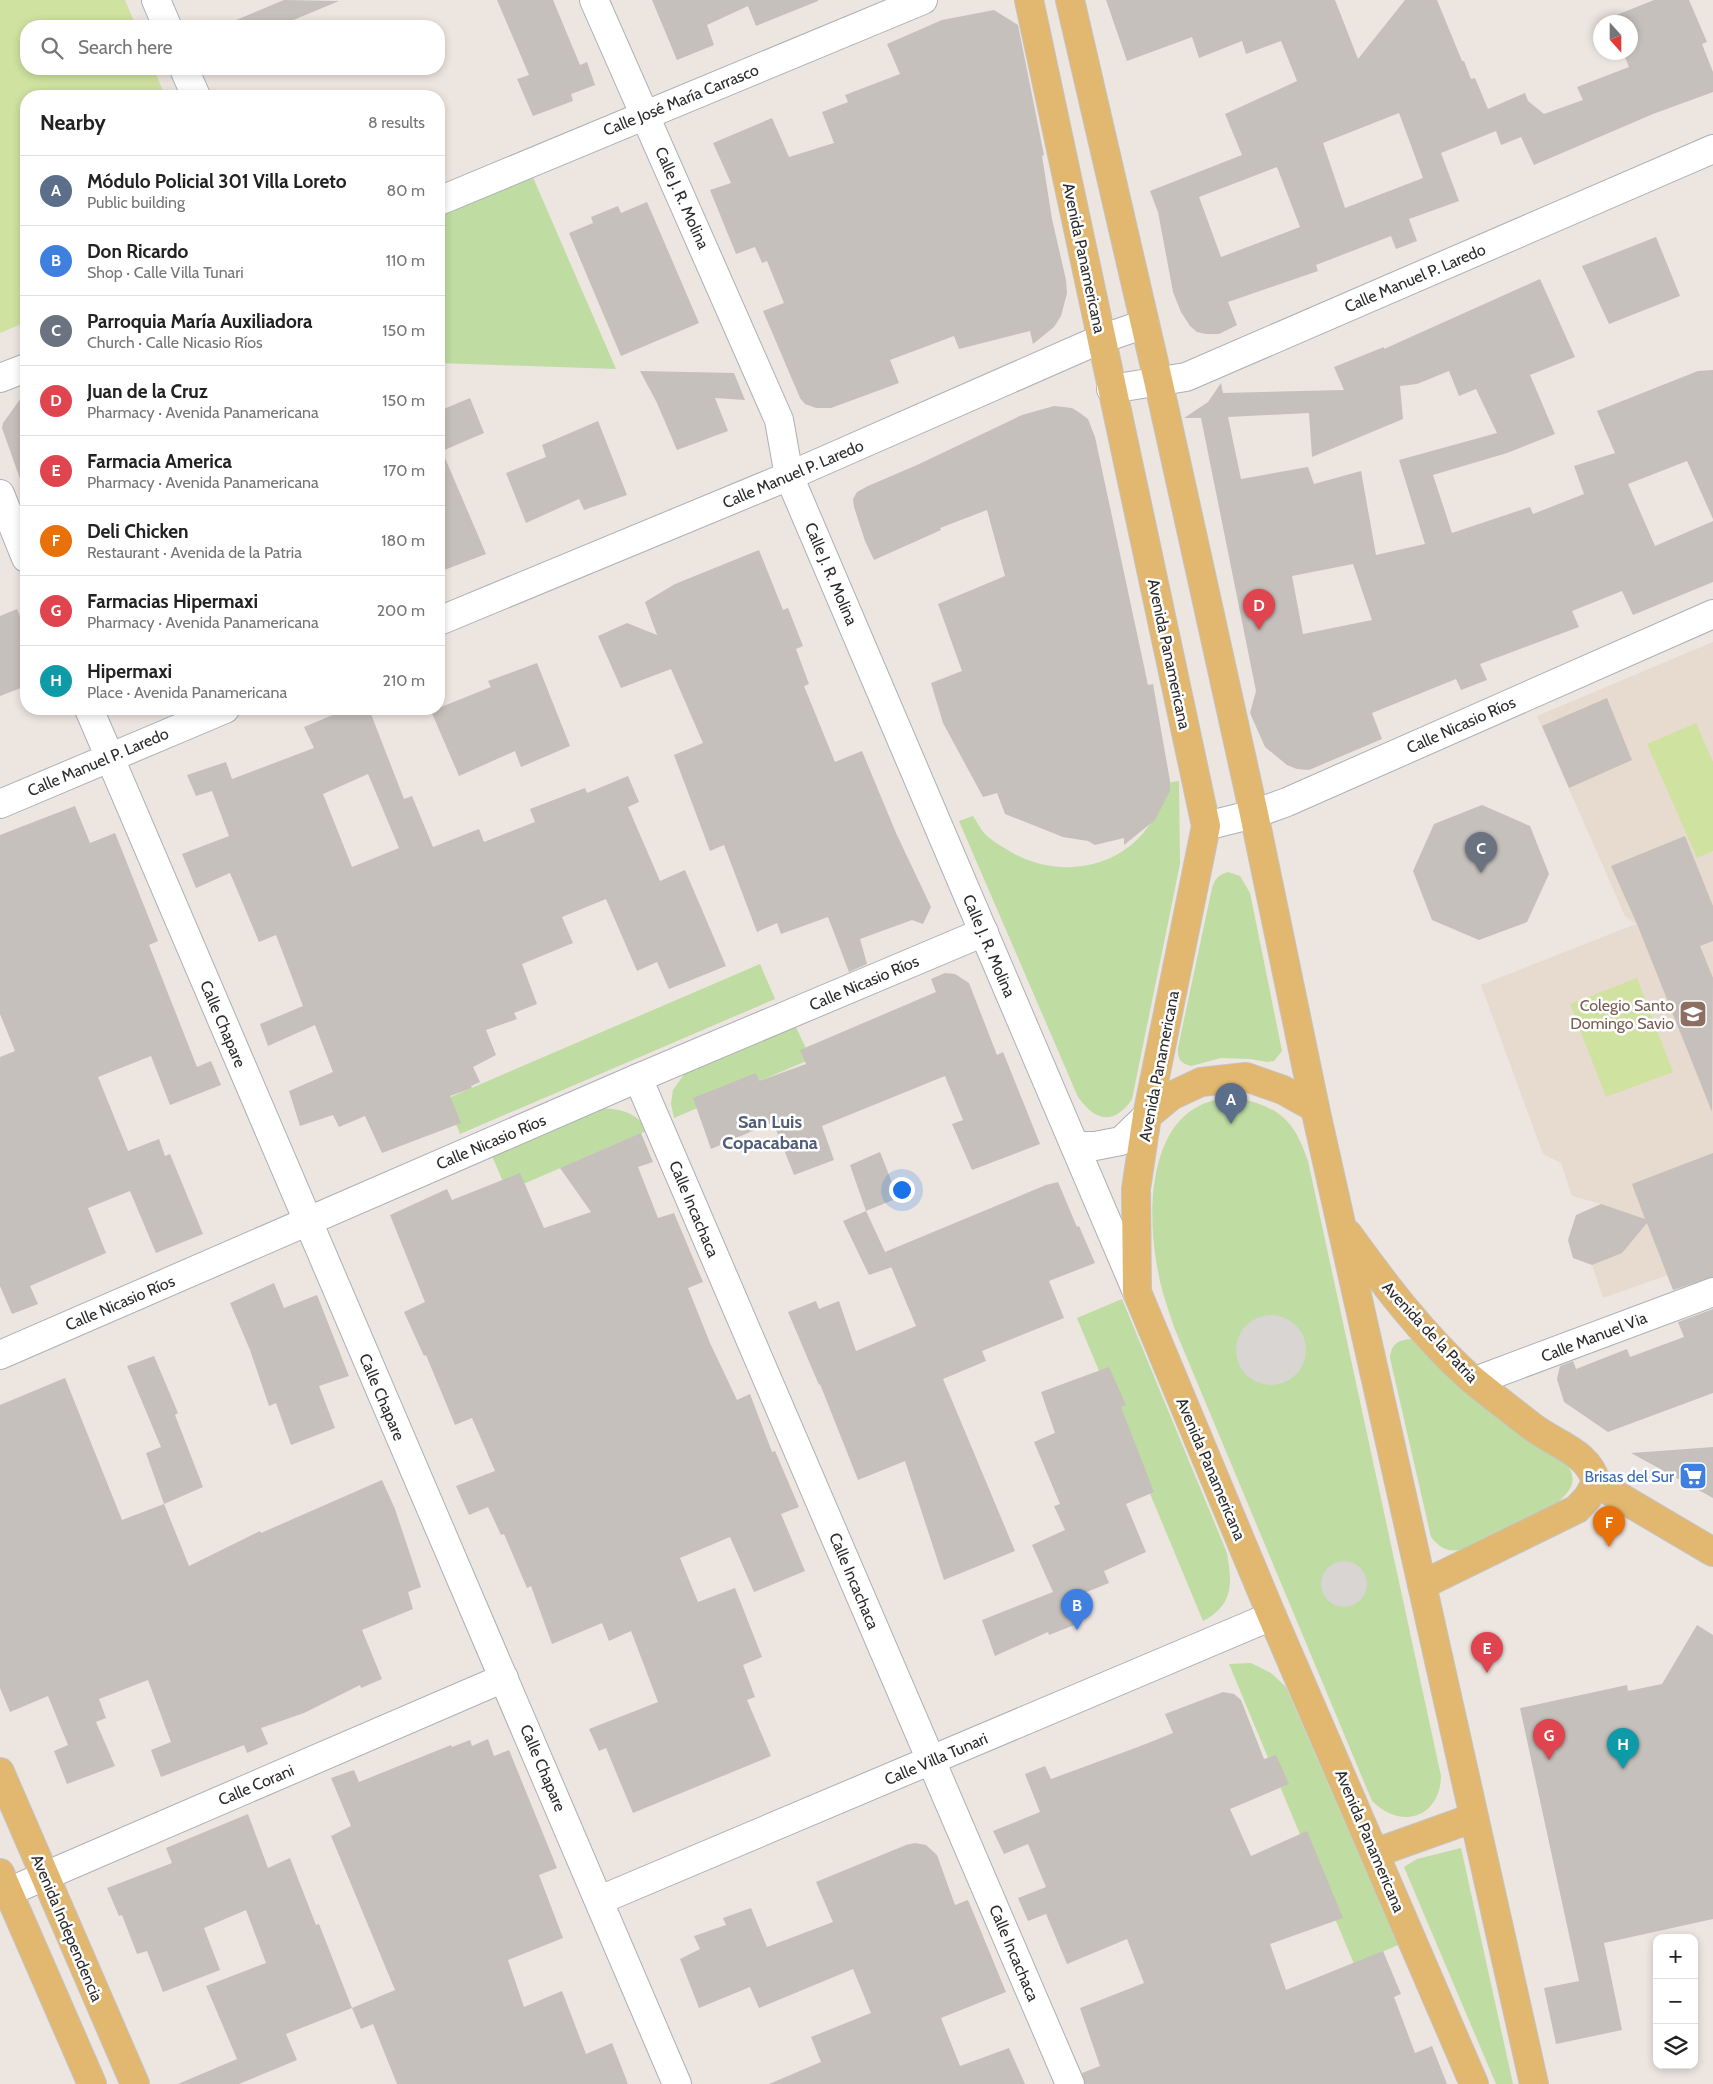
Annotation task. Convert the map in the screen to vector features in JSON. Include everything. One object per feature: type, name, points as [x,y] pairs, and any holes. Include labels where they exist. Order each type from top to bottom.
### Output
[{"type":"main road","name":"Avenida Panamericana","points":[[1029,0],[1206,826],[1147,1116],[1136,1189],[1137,1292],[1272,1616],[1474,2084]]},
{"type":"main road","points":[[1070,0],[1158,380],[1254,814],[1315,1108],[1534,2084]]},
{"type":"main road","points":[[1147,1116],[1171,1096],[1201,1082],[1246,1077],[1283,1090],[1315,1108]]},
{"type":"main road","name":"Avenida de la Patria","points":[[1342,1226],[1388,1289],[1431,1338],[1474,1381],[1533,1428],[1586,1462],[1594,1473],[1596,1483]]},
{"type":"main road","points":[[1422,1585],[1577,1508],[1588,1497],[1596,1483],[1713,1552]]},
{"type":"main road","name":"Avenida Independencia","points":[[0,1772],[135,2084]]},
{"type":"main road","points":[[1375,1853],[1473,1818]]},
{"type":"main road","points":[[4,1882],[92,2084]]},
{"type":"street","points":[[156,0],[164,20]]},
{"type":"street","name":"Calle J. R. Molina","points":[[594,0],[779,420],[789,476],[1137,1292]]},
{"type":"street","name":"Calle José María Carrasco","points":[[445,198],[644,114],[923,0]]},
{"type":"street","points":[[187,75],[193,90]]},
{"type":"street","name":"Calle Manuel P. Laredo","points":[[1111,389],[1186,377],[1713,149]]},
{"type":"street","name":"Calle Manuel P. Laredo","points":[[445,619],[789,476],[1102,340],[1145,324]]},
{"type":"street","points":[[0,378],[20,370]]},
{"type":"street","points":[[0,494],[20,543]]},
{"type":"street","name":"Calle Nicasio Ríos","points":[[1206,826],[1254,814],[1287,802],[1713,614]]},
{"type":"street","name":"Calle Chapare","points":[[91,715],[307,1222],[600,1900],[677,2084]]},
{"type":"street","name":"Calle Manuel P. Laredo","points":[[0,804],[210,715]]},
{"type":"street","name":"Calle Nicasio Ríos","points":[[0,1355],[638,1078],[984,932]]},
{"type":"street","name":"Calle Incachaca","points":[[638,1078],[1070,2084]]},
{"type":"street","points":[[1075,1146],[1095,1146],[1121,1140],[1147,1116]]},
{"type":"street","name":"Calle Manuel Via","points":[[1474,1381],[1713,1292]]},
{"type":"street","name":"Calle Villa Tunari","points":[[600,1900],[1272,1616]]},
{"type":"street","name":"Calle Corani","points":[[4,1882],[45,1876],[504,1678]]},
{"type":"shaded area","name":"Colegio Santo Domingo Savio","points":[[1713,642],[1713,1259],[1603,1298],[1592,1265],[1601,1204],[1572,1196],[1561,1163],[1543,1154],[1481,985],[1636,924],[1625,916],[1537,716]]},
{"type":"shaded area","points":[[1271,1315],[1290,1321],[1300,1331],[1306,1350],[1300,1369],[1290,1379],[1271,1385],[1252,1379],[1242,1369],[1236,1350],[1242,1331],[1252,1321]]},
{"type":"shaded area","points":[[1344,1561],[1357,1565],[1363,1571],[1367,1584],[1363,1597],[1357,1603],[1344,1607],[1331,1603],[1325,1597],[1321,1584],[1325,1571],[1331,1565]]},
{"type":"green space","points":[[0,0],[125,0],[133,20],[20,20],[20,75],[156,75],[163,90],[20,90],[20,325],[0,333]]},
{"type":"green space","points":[[532,175],[616,369],[445,363],[445,212]]},
{"type":"green space","points":[[1696,723],[1713,762],[1713,851],[1697,858],[1647,744]]},
{"type":"green space","points":[[1179,781],[1180,864],[1132,1099],[1118,1113],[1111,1117],[1105,1117],[1091,1111],[1078,1097],[959,821],[973,816],[982,831],[991,839],[1011,852],[1036,862],[1060,867],[1085,866],[1108,859],[1128,847],[1145,830],[1158,809],[1166,783]]},
{"type":"green space","points":[[1228,872],[1240,876],[1250,893],[1282,1051],[1274,1061],[1221,1058],[1191,1066],[1180,1060],[1178,1048],[1212,888],[1217,878]]},
{"type":"green space","points":[[760,964],[775,999],[460,1134],[446,1099]]},
{"type":"green space","points":[[1637,978],[1673,1072],[1606,1097],[1570,1004]]},
{"type":"green space","points":[[795,1025],[811,1059],[674,1118],[671,1104],[673,1090],[685,1073]]},
{"type":"green space","points":[[1224,1098],[1239,1098],[1265,1106],[1284,1118],[1297,1135],[1308,1161],[1441,1776],[1439,1790],[1434,1802],[1417,1815],[1406,1817],[1395,1815],[1383,1810],[1372,1801],[1174,1327],[1161,1285],[1154,1249],[1153,1197],[1157,1171],[1164,1146],[1176,1125],[1193,1109]]},
{"type":"green space","points":[[602,1108],[628,1113],[638,1119],[649,1130],[507,1191],[492,1156]]},
{"type":"green space","points":[[1122,1299],[1227,1553],[1230,1584],[1226,1600],[1221,1608],[1203,1621],[1077,1318]]},
{"type":"green space","points":[[1411,1339],[1564,1460],[1571,1472],[1572,1483],[1568,1492],[1558,1502],[1468,1548],[1448,1550],[1435,1542],[1431,1537],[1390,1358],[1392,1349],[1396,1344],[1402,1340]]},
{"type":"green space","points":[[1251,1663],[1271,1673],[1286,1687],[1398,1945],[1354,1964],[1229,1664]]},
{"type":"green space","points":[[1461,1848],[1513,2084],[1496,2084],[1404,1867],[1417,1859]]},
{"type":"building","points":[[284,0],[339,1],[293,20],[236,20]]},
{"type":"building","points":[[497,0],[553,0],[580,65],[587,62],[595,85],[571,94],[573,101],[533,116],[517,79],[529,75]]},
{"type":"building","points":[[652,0],[818,1],[756,26],[748,6],[707,25],[714,45],[677,60]]},
{"type":"building","points":[[1106,0],[1335,0],[1358,59],[1405,0],[1437,0],[1462,61],[1464,61],[1471,79],[1475,78],[1488,109],[1525,93],[1528,101],[1544,114],[1583,100],[1577,87],[1629,67],[1626,60],[1638,60],[1638,15],[1616,15],[1654,0],[1689,0],[1707,42],[1702,44],[1713,72],[1713,92],[1653,114],[1534,165],[1521,137],[1501,145],[1496,131],[1441,153],[1459,201],[1409,219],[1417,241],[1396,249],[1391,236],[1316,265],[1318,271],[1228,302],[1237,325],[1219,334],[1206,334],[1197,332],[1190,326],[1181,312],[1173,292],[1158,212],[1150,191],[1242,155],[1225,114],[1297,81],[1281,41],[1246,54],[1242,41],[1199,58],[1192,37],[1127,61]],"holes":[[[1399,113],[1423,178],[1345,208],[1323,143]],[[1277,167],[1300,227],[1221,257],[1199,197]]]},
{"type":"building","points":[[994,10],[1018,25],[1044,155],[1042,156],[1052,219],[1066,280],[1067,293],[1061,316],[1054,327],[1033,344],[1030,331],[959,349],[954,336],[890,360],[899,383],[831,408],[816,408],[805,404],[800,398],[763,311],[784,303],[767,261],[762,263],[755,247],[736,254],[710,190],[731,183],[713,143],[772,118],[789,157],[834,143],[822,112],[848,102],[845,95],[900,74],[887,44],[942,20]]},
{"type":"building","points":[[647,202],[699,323],[621,356],[569,233],[593,223],[591,217],[618,206],[621,213]]},
{"type":"building","points":[[1656,237],[1680,296],[1609,324],[1582,266]]},
{"type":"building","points":[[1540,279],[1575,357],[1530,375],[1555,434],[1507,453],[1433,475],[1452,533],[1530,507],[1533,514],[1584,494],[1574,466],[1615,453],[1597,411],[1698,371],[1713,370],[1713,519],[1687,461],[1628,484],[1655,546],[1713,521],[1713,582],[1633,615],[1622,591],[1572,611],[1579,627],[1480,664],[1487,680],[1461,690],[1456,679],[1372,713],[1382,739],[1309,770],[1297,769],[1287,765],[1265,747],[1250,713],[1256,691],[1201,418],[1184,418],[1208,402],[1221,383],[1223,393],[1344,390],[1334,367],[1384,347],[1384,349]],"holes":[[[1449,371],[1459,396],[1476,389],[1497,433],[1399,460],[1425,544],[1376,555],[1361,471],[1314,484],[1308,467],[1241,479],[1228,417],[1309,413],[1312,457],[1403,419],[1400,386],[1417,384]],[[1353,564],[1372,620],[1303,634],[1292,576]]]},
{"type":"building","points":[[640,371],[734,373],[745,400],[715,398],[728,431],[677,450],[657,403]]},
{"type":"building","points":[[470,398],[484,433],[445,450],[445,408]]},
{"type":"building","points":[[20,399],[20,479],[2,428],[3,423]]},
{"type":"building","points":[[1054,406],[1072,408],[1088,419],[1095,437],[1148,685],[1153,684],[1170,781],[1170,791],[1155,820],[1124,845],[1124,838],[1095,845],[1088,841],[1063,837],[1005,814],[997,793],[983,797],[943,723],[931,683],[962,671],[938,604],[1005,576],[987,510],[940,528],[941,530],[874,560],[865,541],[854,507],[853,499],[857,492],[868,486],[1022,415]]},
{"type":"building","points":[[598,421],[627,495],[584,510],[579,499],[526,523],[506,473],[546,457],[542,445]]},
{"type":"building","points":[[445,458],[486,554],[445,570]]},
{"type":"building","points":[[759,550],[783,610],[788,608],[803,646],[796,649],[809,684],[804,686],[835,762],[862,751],[896,833],[931,907],[923,924],[912,920],[860,939],[867,964],[849,972],[828,917],[781,934],[777,923],[757,932],[724,845],[710,851],[674,755],[703,743],[671,669],[621,688],[598,636],[627,623],[657,635],[645,602],[675,584]]},
{"type":"building","points":[[17,609],[20,616],[20,688],[0,696],[0,616]]},
{"type":"building","points":[[537,663],[570,746],[521,767],[515,751],[459,776],[433,715],[445,715],[445,705],[491,687],[488,681]]},
{"type":"building","points":[[1607,698],[1632,760],[1569,788],[1542,726]]},
{"type":"building","points":[[333,715],[371,715],[404,799],[412,796],[433,847],[479,829],[484,842],[535,822],[530,809],[585,788],[587,793],[628,776],[639,802],[628,807],[660,881],[685,870],[726,966],[669,989],[657,962],[637,971],[606,899],[562,917],[573,943],[522,964],[537,1004],[514,1013],[517,1019],[486,1030],[496,1055],[473,1067],[480,1082],[471,1086],[472,1088],[450,1096],[461,1123],[382,1153],[365,1116],[339,1127],[333,1115],[300,1126],[289,1091],[333,1072],[315,1025],[268,1046],[260,1024],[303,1006],[276,935],[259,942],[230,873],[196,888],[182,854],[229,836],[212,791],[196,796],[187,775],[226,762],[232,779],[314,748],[304,727]],"holes":[[[368,774],[399,848],[352,867],[323,794]]]},
{"type":"building","points":[[1482,805],[1530,826],[1549,874],[1527,922],[1479,940],[1432,920],[1413,871],[1434,824]]},
{"type":"building","points":[[75,806],[90,843],[115,833],[158,941],[149,945],[197,1067],[211,1061],[221,1085],[170,1105],[151,1056],[98,1077],[128,1151],[159,1139],[165,1156],[170,1154],[203,1234],[156,1253],[130,1191],[88,1208],[106,1253],[30,1286],[38,1304],[12,1314],[0,1286],[0,1057],[15,1051],[0,1014],[0,835]]},
{"type":"building","points":[[1685,836],[1713,906],[1713,941],[1700,946],[1713,978],[1712,1112],[1637,924],[1611,866]]},
{"type":"building","points":[[945,973],[955,974],[969,983],[997,1055],[1003,1052],[1040,1144],[972,1170],[952,1124],[963,1120],[945,1076],[822,1126],[834,1160],[794,1175],[773,1122],[711,1149],[693,1098],[756,1073],[759,1081],[806,1064],[800,1050],[936,992],[931,979]]},
{"type":"building","points":[[641,1133],[653,1162],[638,1167],[658,1218],[674,1213],[703,1282],[688,1288],[710,1343],[737,1400],[750,1394],[772,1452],[775,1451],[799,1507],[781,1514],[805,1571],[754,1592],[730,1537],[680,1558],[698,1602],[735,1588],[762,1657],[743,1665],[755,1697],[747,1700],[771,1756],[633,1813],[606,1748],[599,1751],[589,1729],[658,1702],[631,1631],[609,1641],[602,1623],[552,1644],[531,1586],[527,1588],[504,1534],[501,1535],[488,1507],[469,1515],[456,1486],[495,1471],[472,1418],[455,1425],[426,1355],[424,1356],[404,1312],[425,1302],[390,1215],[447,1189],[452,1200],[520,1173],[544,1228],[591,1212],[560,1168]]},
{"type":"building","points":[[880,1152],[898,1198],[866,1211],[850,1165]]},
{"type":"building","points":[[1713,1153],[1713,1277],[1673,1290],[1647,1223],[1622,1253],[1592,1265],[1573,1258],[1568,1240],[1576,1215],[1601,1204],[1645,1219],[1632,1184]]},
{"type":"building","points":[[1058,1182],[1095,1263],[1049,1281],[1064,1318],[982,1351],[986,1361],[943,1379],[1015,1551],[944,1580],[905,1461],[858,1480],[820,1384],[788,1312],[816,1301],[819,1309],[839,1301],[856,1351],[916,1326],[885,1252],[1046,1185]]},
{"type":"building","points":[[866,1211],[892,1267],[869,1275],[843,1221]]},
{"type":"building","points":[[274,1283],[284,1308],[317,1295],[349,1376],[319,1386],[335,1428],[291,1445],[276,1403],[269,1406],[250,1350],[230,1303]]},
{"type":"building","points":[[1713,1309],[1713,1393],[1608,1432],[1564,1402],[1557,1379],[1560,1366],[1573,1361],[1576,1369],[1627,1349],[1630,1357],[1684,1337],[1678,1322]]},
{"type":"building","points":[[154,1356],[178,1413],[175,1415],[203,1487],[164,1504],[146,1453],[161,1447],[127,1366]]},
{"type":"building","points":[[1109,1367],[1126,1405],[1121,1407],[1154,1492],[1126,1504],[1146,1552],[1104,1571],[1109,1583],[1074,1597],[1082,1622],[1049,1635],[1048,1632],[995,1656],[982,1620],[1053,1592],[1032,1545],[1065,1530],[1054,1506],[1060,1504],[1034,1442],[1055,1433],[1041,1392]]},
{"type":"building","points":[[65,1378],[122,1520],[164,1504],[189,1566],[260,1531],[261,1533],[382,1480],[395,1509],[421,1587],[408,1592],[413,1609],[362,1630],[382,1679],[361,1688],[360,1685],[304,1713],[261,1728],[268,1744],[247,1753],[244,1745],[161,1777],[151,1750],[171,1742],[148,1680],[99,1699],[106,1718],[96,1722],[115,1766],[67,1784],[54,1751],[68,1745],[48,1696],[10,1712],[0,1688],[0,1405]]},
{"type":"building","name":"Brisas del Sur","points":[[1713,1447],[1713,1498],[1631,1453],[1673,1450]]},
{"type":"building","points":[[1697,1625],[1713,1635],[1713,1919],[1604,1943],[1622,2030],[1556,2044],[1544,1988],[1579,1981],[1520,1708],[1627,1685],[1628,1691],[1662,1684]]},
{"type":"building","points":[[1223,1692],[1234,1694],[1241,1700],[1264,1759],[1276,1755],[1289,1784],[1230,1809],[1251,1856],[1307,1831],[1343,1918],[1270,1944],[1286,1990],[1383,1951],[1401,1994],[1394,1997],[1415,2053],[1432,2046],[1447,2084],[1085,2084],[1082,2073],[1100,2066],[1080,2008],[1144,1983],[1127,1939],[1067,1964],[1046,1914],[1028,1921],[1018,1898],[1046,1887],[1028,1844],[1004,1854],[993,1831],[1040,1812],[1025,1774],[1045,1766],[1051,1779],[1173,1733],[1165,1714]]},
{"type":"building","points":[[488,1739],[494,1756],[509,1750],[557,1868],[539,1875],[563,1938],[508,1960],[524,2007],[562,1991],[586,2054],[612,2043],[628,2084],[397,2084],[373,2024],[361,2029],[352,2008],[395,1990],[331,1836],[351,1826],[331,1778],[354,1770],[359,1782],[451,1745],[452,1747],[470,1740],[472,1746]]},
{"type":"building","points":[[248,1814],[268,1868],[290,1858],[316,1925],[319,1924],[352,2008],[286,2034],[297,2060],[239,2084],[178,2084],[237,2059],[206,1986],[266,1963],[246,1910],[204,1928],[220,1970],[163,1992],[147,1951],[137,1954],[122,1915],[119,1916],[107,1888],[172,1863],[166,1848]]},
{"type":"building","points":[[915,1843],[926,1845],[937,1855],[955,1905],[968,1900],[1006,1992],[941,2018],[960,2066],[1009,2048],[1025,2084],[769,2084],[821,2062],[811,2037],[871,2013],[853,1969],[759,2008],[750,1987],[699,2008],[680,1959],[700,1949],[694,1936],[726,1925],[723,1918],[751,1908],[767,1947],[833,1922],[816,1882]]},
{"type":"place","name":"Juan de la Cruz","points":[[1259,630]]},
{"type":"place","name":"Parroquia María Auxiliadora","points":[[1481,873]]},
{"type":"place","name":"Colegio Santo Domingo Savio","points":[[1693,1014]]},
{"type":"place","name":"Módulo Policial 301 Villa Loreto","points":[[1231,1124]]},
{"type":"place","name":"Brisas del Sur","points":[[1693,1476]]},
{"type":"place","name":"Deli Chicken","points":[[1609,1547]]},
{"type":"place","name":"Don Ricardo","points":[[1077,1630]]},
{"type":"place","name":"Farmacia America","points":[[1487,1673]]},
{"type":"place","name":"Farmacias Hipermaxi","points":[[1549,1760]]},
{"type":"place","name":"Hipermaxi","points":[[1623,1769]]},
{"type":"district","name":"San Luis Copacabana","points":[[770,1132]]}]
